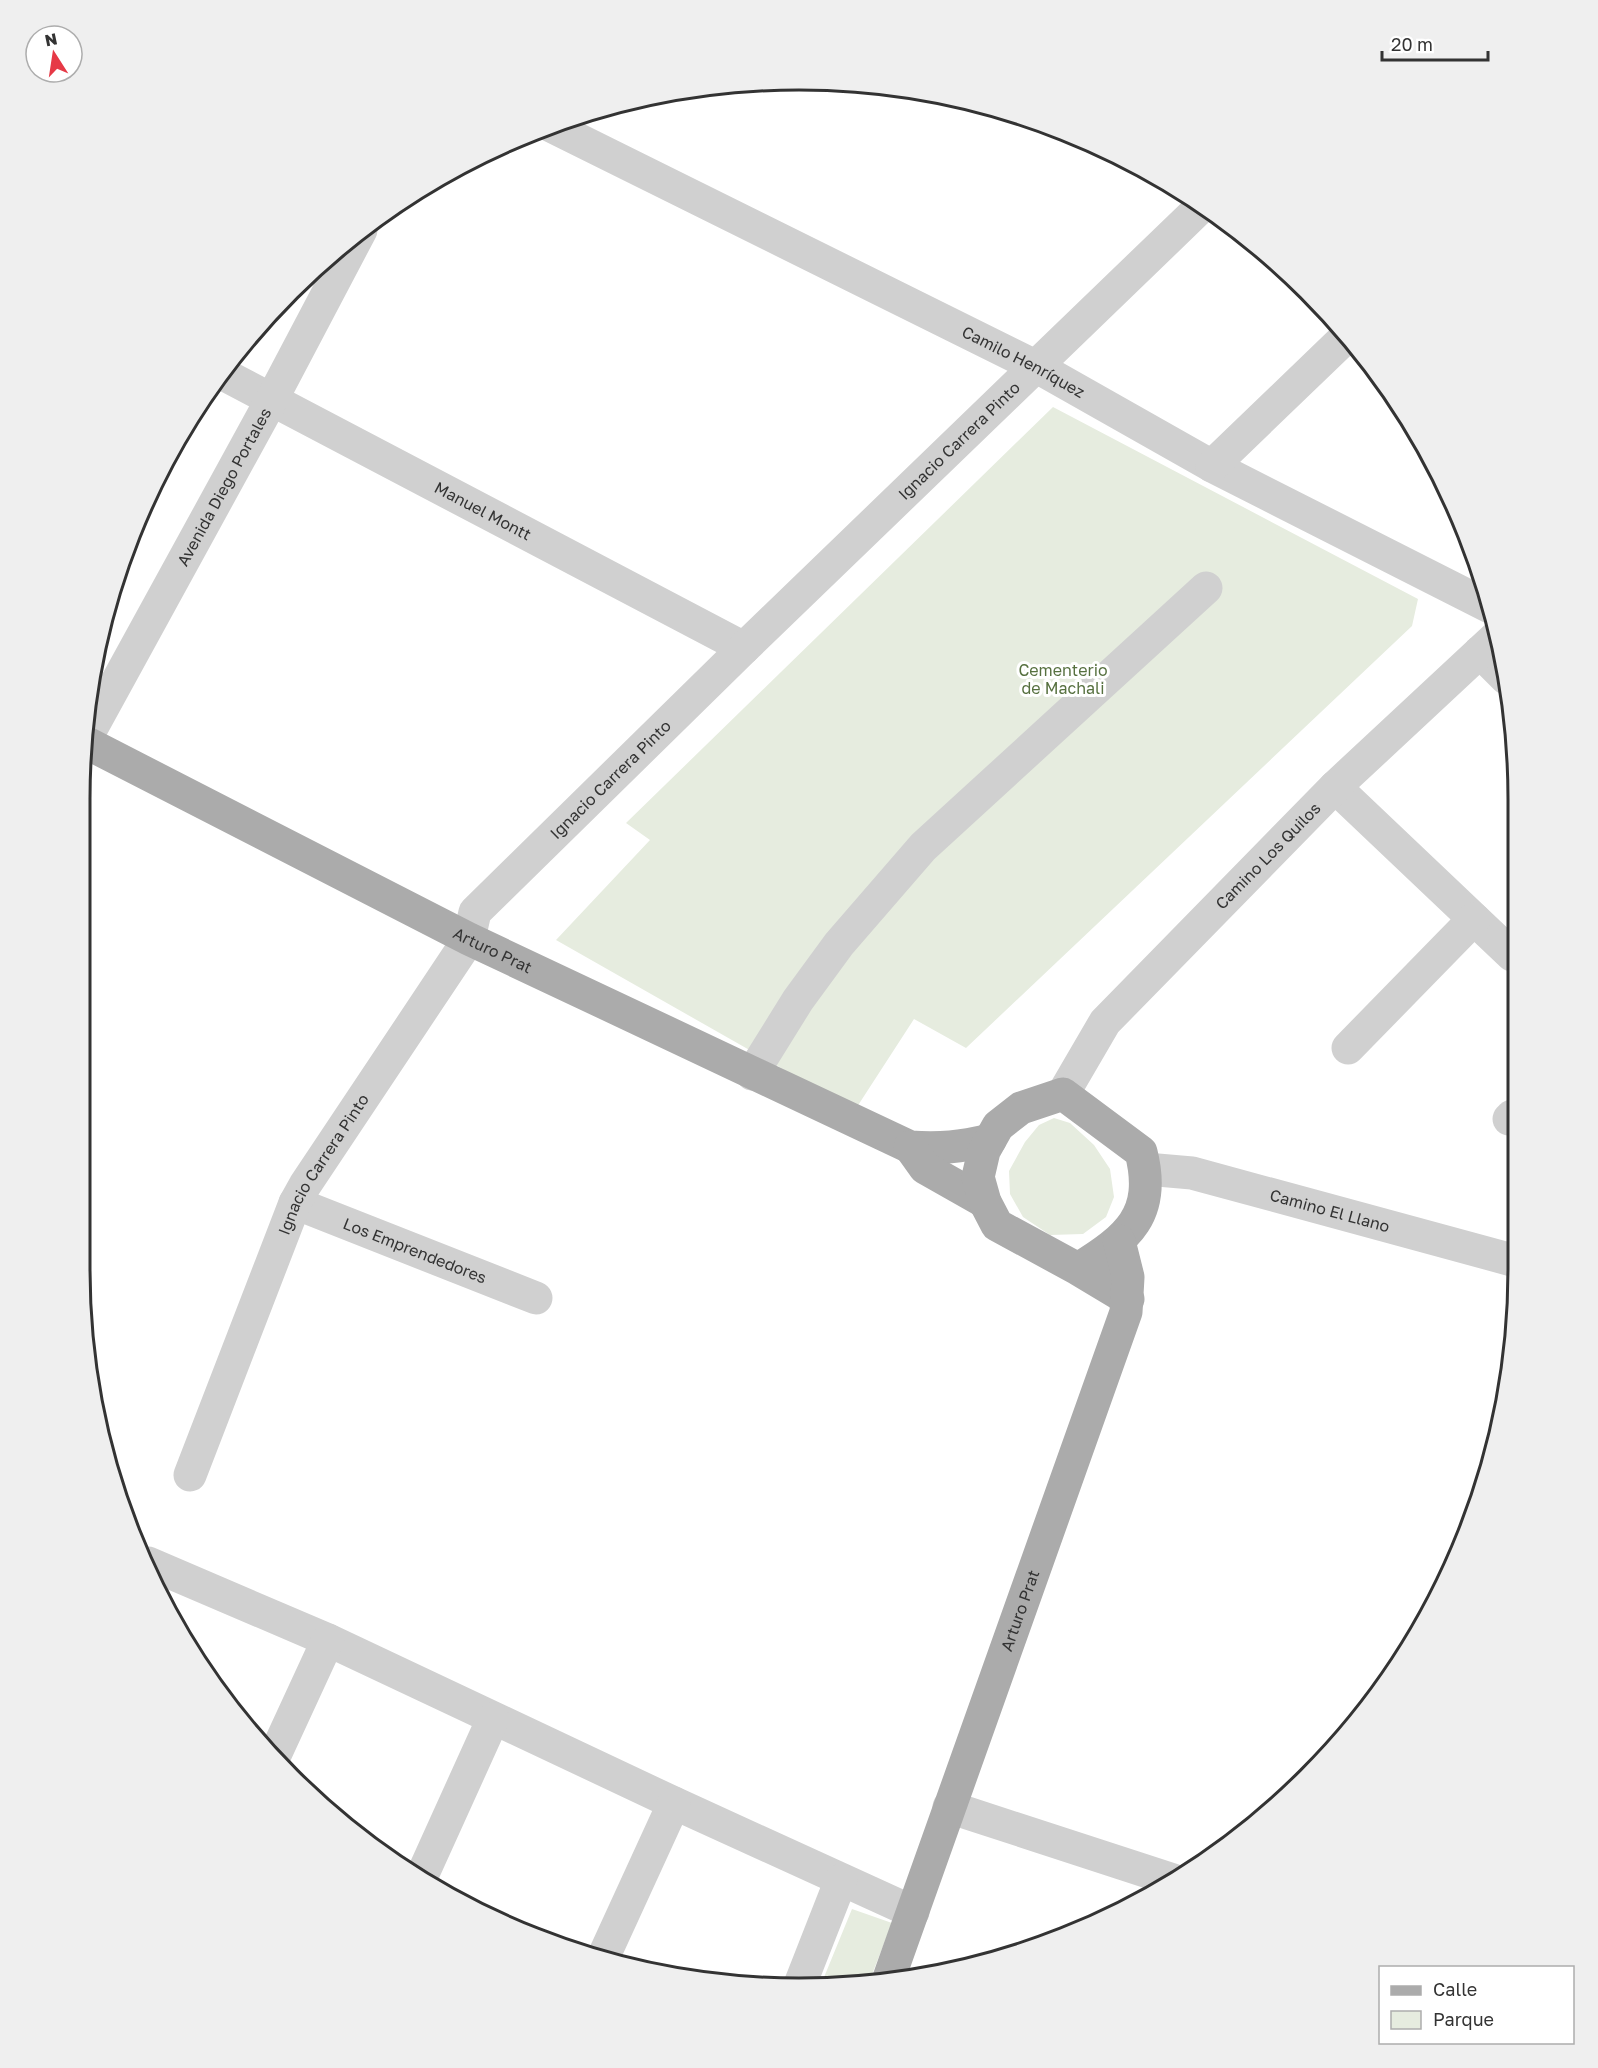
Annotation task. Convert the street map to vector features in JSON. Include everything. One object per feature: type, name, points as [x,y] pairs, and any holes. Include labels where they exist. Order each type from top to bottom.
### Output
[{"type":"main road","name":"Arturo Prat","points":[[93,747],[469,939],[910,1147],[939,1149],[967,1146],[990,1140]]},
{"type":"main road","name":"Arturo Prat","points":[[1063,1094],[1021,1108],[998,1126],[984,1151],[978,1177],[985,1202],[997,1225],[1128,1299]]},
{"type":"main road","points":[[1063,1094],[1142,1152],[1146,1169],[1145,1197],[1134,1224],[1113,1248],[1078,1269]]},
{"type":"main road","name":"Arturo Prat","points":[[910,1147],[925,1168],[985,1202]]},
{"type":"main road","name":"Arturo Prat","points":[[891,1972],[1126,1312],[1128,1277],[1119,1241]]},
{"type":"street","name":"Camilo Henríquez","points":[[562,131],[1036,367],[1212,466],[1480,602]]},
{"type":"street","name":"Ignacio Carrera Pinto","points":[[190,1475],[295,1203],[469,939],[475,912],[1196,211]]},
{"type":"street","name":"Avenida Diego Portales","points":[[95,721],[272,399],[350,251]]},
{"type":"street","points":[[1212,466],[1341,342]]},
{"type":"street","name":"Manuel Montt","points":[[229,377],[744,648]]},
{"type":"street","points":[[752,1074],[798,1000],[839,944],[923,847],[1206,588]]},
{"type":"street","name":"Camino Los Quilos","points":[[1063,1094],[1105,1022],[1335,787],[1488,644]]},
{"type":"street","points":[[1335,787],[1508,951]]},
{"type":"street","points":[[1348,1048],[1474,919]]},
{"type":"street","name":"Camino El Llano","points":[[1146,1169],[1192,1173],[1508,1259]]},
{"type":"street","name":"Los Emprendedores","points":[[295,1203],[536,1298]]},
{"type":"street","points":[[158,1571],[328,1640],[493,1719],[912,1912]]},
{"type":"street","points":[[278,1749],[328,1640]]},
{"type":"street","points":[[424,1871],[493,1719]]},
{"type":"street","points":[[606,1951],[674,1803]]},
{"type":"street","points":[[950,1807],[1163,1877]]},
{"type":"street","points":[[803,1978],[841,1880]]},
{"type":"green space","name":"Cementerio de Machali","points":[[1053,407],[1418,599],[1412,626],[966,1048],[914,1019],[855,1110],[556,940],[650,840],[626,823]]},
{"type":"green space","points":[[1054,1118],[1070,1123],[1094,1145],[1110,1169],[1114,1197],[1106,1217],[1083,1234],[1050,1235],[1023,1217],[1010,1194],[1009,1171],[1025,1142],[1039,1125]]},
{"type":"green space","points":[[852,1909],[892,1923],[872,1974],[824,1977]]}]
